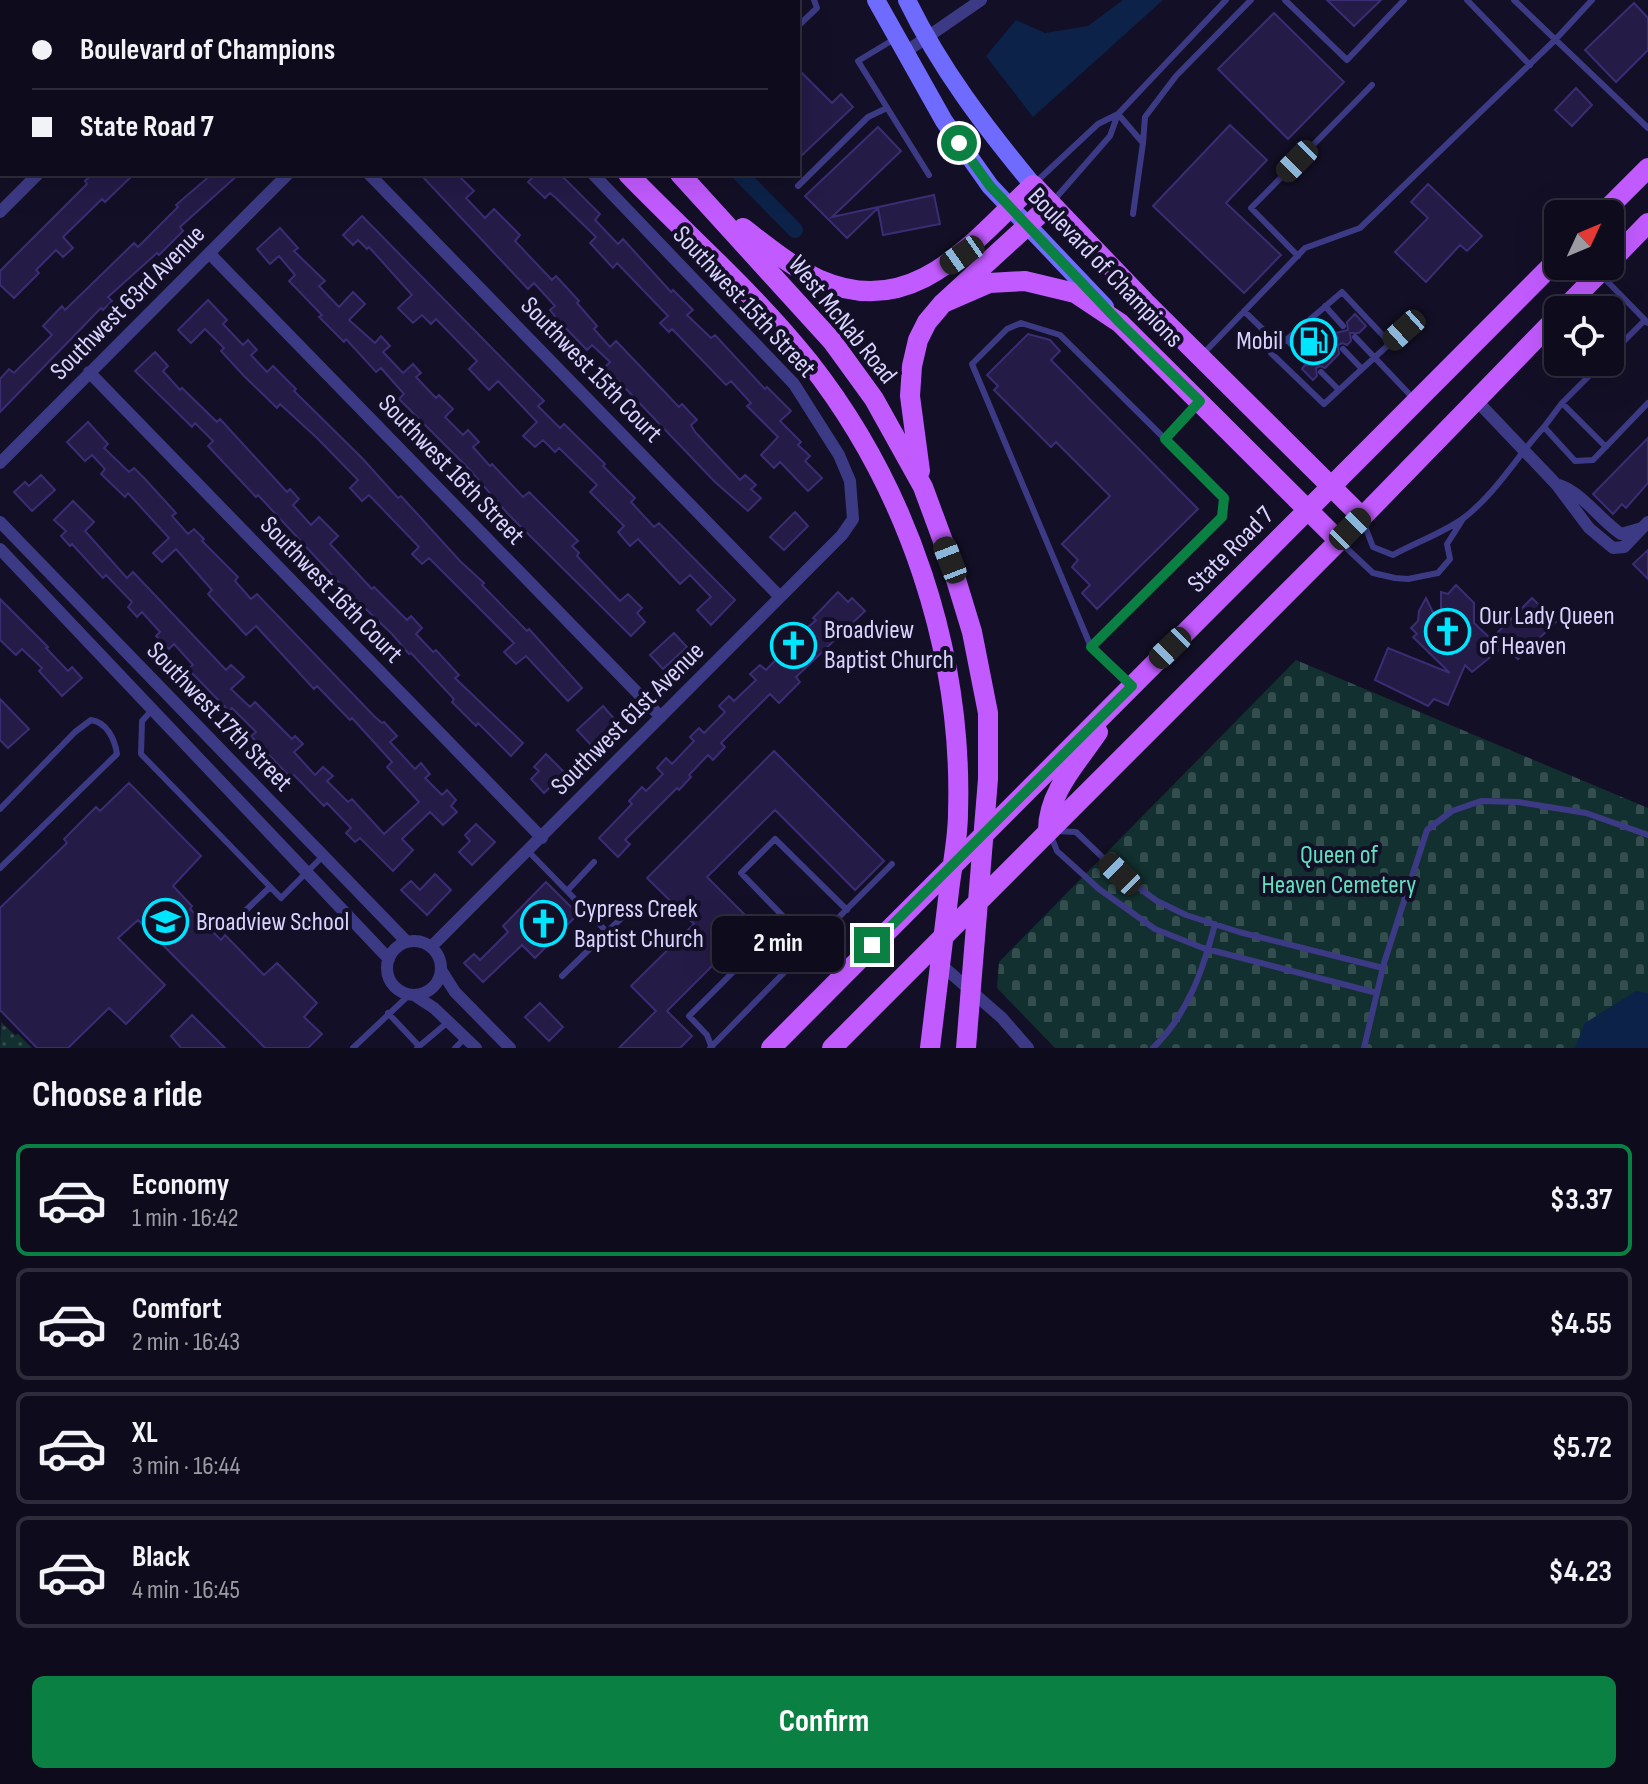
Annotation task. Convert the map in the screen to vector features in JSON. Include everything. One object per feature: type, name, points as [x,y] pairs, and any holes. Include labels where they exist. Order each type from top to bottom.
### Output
[{"type":"main road","points":[[1616,200],[1648,168]]},
{"type":"main road","name":"West McNab Road","points":[[630,176],[750,296],[807,360],[848,414],[893,499],[921,568],[941,637],[956,721],[958,814],[930,1048]]},
{"type":"main road","name":"West McNab Road","points":[[682,176],[832,341],[874,399],[923,487],[950,560],[972,632],[988,713],[988,779],[966,1048]]},
{"type":"main road","name":"Boulevard of Champions","points":[[1033,185],[1362,517]]},
{"type":"main road","points":[[708,202],[788,261],[821,280],[852,290],[878,291],[908,287],[936,273],[962,255],[1033,185]]},
{"type":"main road","points":[[923,487],[910,396],[918,340],[927,322],[943,303],[1051,204]]},
{"type":"main road","points":[[1624,248],[1648,223]]},
{"type":"main road","name":"State Road 7","points":[[771,1048],[1544,273]]},
{"type":"main road","points":[[1577,296],[1592,280]]},
{"type":"main road","points":[[943,303],[989,283],[1025,281],[1075,293],[1120,323]]},
{"type":"main road","name":"Boulevard of Champions","points":[[1120,323],[1339,541]]},
{"type":"main road","points":[[832,1048],[1339,541],[1544,330]]},
{"type":"main road","points":[[1048,830],[1048,815],[1055,795],[1130,687]]},
{"type":"street","name":"Boulevard of Champions","points":[[876,0],[944,121],[990,186],[1120,323]]},
{"type":"street","name":"Boulevard of Champions","points":[[907,0],[925,38],[977,117],[1033,185]]},
{"type":"street","points":[[900,46],[925,38],[981,0]]},
{"type":"street","points":[[0,212],[36,176]]},
{"type":"street","name":"Southwest 63rd Avenue","points":[[0,463],[286,176]]},
{"type":"street","name":"Southwest 15th Court","points":[[371,176],[780,597]]},
{"type":"street","name":"Southwest 15th Street","points":[[595,176],[794,384],[839,455],[850,481],[853,519]]},
{"type":"street","name":"Southwest 16th Street","points":[[209,253],[661,717]]},
{"type":"street","name":"Southwest 16th Court","points":[[89,372],[542,838]]},
{"type":"street","points":[[1476,400],[1556,484],[1589,528],[1613,548],[1624,547],[1645,525]]},
{"type":"street","name":"Southwest 61st Avenue","points":[[431,947],[842,535],[853,519]]},
{"type":"street","name":"Southwest 17th Street","points":[[0,522],[407,942]]},
{"type":"street","name":"Southwest 17th Street","points":[[0,549],[389,959]]},
{"type":"street","points":[[127,682],[141,668]]},
{"type":"street","points":[[476,1048],[449,1022],[394,985],[389,977],[389,959],[394,951],[407,942],[424,943],[431,947],[455,992],[510,1048]]},
{"type":"street","points":[[926,953],[1002,1018],[1028,1048]]},
{"type":"street","points":[[412,995],[422,994],[436,985],[441,970]]},
{"type":"lane","points":[[800,24],[817,8],[814,0]]},
{"type":"lane","points":[[1033,185],[1098,124],[1118,114],[1226,0]]},
{"type":"lane","points":[[1133,214],[1145,117],[1176,76],[1251,0]]},
{"type":"lane","points":[[1285,0],[1347,60],[1404,0]]},
{"type":"lane","points":[[1467,0],[1530,65]]},
{"type":"lane","points":[[1514,0],[1648,128]]},
{"type":"lane","points":[[1200,356],[1305,248],[1360,228],[1530,65],[1592,0]]},
{"type":"lane","points":[[900,46],[858,61],[929,175]]},
{"type":"lane","points":[[1298,256],[1251,208],[1372,85]]},
{"type":"lane","points":[[798,186],[868,117],[887,108]]},
{"type":"lane","points":[[1118,114],[1143,143]]},
{"type":"lane","points":[[1051,204],[1110,136],[1118,114]]},
{"type":"lane","points":[[1615,280],[1647,322],[1624,343]]},
{"type":"lane","points":[[1390,343],[1342,292],[1271,353],[1324,404],[1418,318]]},
{"type":"lane","points":[[1325,306],[1343,326]]},
{"type":"lane","points":[[1244,311],[1279,345]]},
{"type":"lane","points":[[1313,317],[1332,337]]},
{"type":"lane","points":[[1091,647],[1222,517],[1224,498],[1060,335],[1021,323],[1007,329],[972,364],[1091,647],[1130,687]]},
{"type":"lane","points":[[1355,337],[1416,401]]},
{"type":"lane","points":[[1286,339],[1309,361]]},
{"type":"lane","points":[[1343,349],[1362,369]]},
{"type":"lane","points":[[1321,372],[1339,390]]},
{"type":"lane","points":[[1339,541],[1373,573],[1408,579],[1438,573],[1450,559],[1447,544],[1464,517],[1497,486],[1562,403],[1589,376]]},
{"type":"lane","points":[[1165,439],[1200,401]]},
{"type":"lane","points":[[1562,403],[1606,447]]},
{"type":"lane","points":[[1544,427],[1575,461],[1593,460],[1648,403]]},
{"type":"lane","points":[[1362,517],[1373,547],[1393,555],[1464,517]]},
{"type":"lane","points":[[153,709],[142,721],[141,754],[281,898],[323,856]]},
{"type":"lane","points":[[0,809],[75,732],[91,720],[99,721],[107,730],[117,754],[0,868]]},
{"type":"lane","points":[[1364,1048],[1383,968],[1427,830],[1452,811],[1481,801],[1518,802],[1586,813],[1648,835]]},
{"type":"lane","points":[[1377,993],[1208,949],[1155,929],[1099,889],[1057,851],[1048,830],[1076,832],[1120,874],[1157,901],[1215,924],[1383,968]]},
{"type":"lane","points":[[811,945],[741,873],[775,839],[847,910]]},
{"type":"lane","points":[[528,851],[607,932]]},
{"type":"lane","points":[[567,891],[594,862]]},
{"type":"lane","points":[[786,919],[689,1016],[707,1035],[711,1048],[892,864]]},
{"type":"lane","points":[[242,914],[270,887]]},
{"type":"lane","points":[[562,976],[636,904]]},
{"type":"lane","points":[[1153,1048],[1191,998],[1215,924]]},
{"type":"lane","points":[[821,935],[850,967]]},
{"type":"lane","points":[[353,1048],[388,1013],[412,995]]},
{"type":"lane","points":[[388,1013],[418,1047],[449,1022]]},
{"type":"lane","points":[[455,1048],[465,1038]]},
{"type":"green space","name":"Queen of Heaven Cemetery","points":[[1296,660],[1648,808],[1648,1048],[1055,1048],[997,988],[999,962]]},
{"type":"green space","points":[[1,1022],[15,1035],[18,1034],[32,1048],[0,1048]]},
{"type":"water","points":[[1123,0],[1163,0],[1033,117],[986,56],[1016,20],[1045,33],[1088,26]]},
{"type":"water","points":[[1636,991],[1648,993],[1648,1048],[1575,1048],[1585,1023]]},
{"type":"building","points":[[1327,0],[1381,0],[1354,26]]},
{"type":"building","points":[[1634,3],[1648,18],[1648,50],[1616,82],[1585,50]]},
{"type":"building","points":[[1274,13],[1344,82],[1288,139],[1218,69]]},
{"type":"building","points":[[800,71],[832,103],[841,94],[853,107],[800,157]]},
{"type":"building","points":[[1576,88],[1592,105],[1572,126],[1555,110]]},
{"type":"building","points":[[1230,125],[1267,160],[1226,203],[1281,255],[1244,293],[1153,206]]},
{"type":"building","points":[[878,127],[901,151],[832,217],[934,195],[940,224],[883,235],[878,208],[847,238],[805,196]]},
{"type":"building","points":[[90,176],[132,176],[105,202],[102,199],[63,237],[73,248],[63,257],[56,250],[14,298],[0,285],[0,271],[87,184],[85,181]]},
{"type":"building","points":[[210,176],[237,176],[180,227],[183,231],[159,255],[157,253],[108,297],[112,301],[103,310],[101,308],[0,412],[0,379],[9,369],[14,373],[52,335],[43,326],[62,306],[65,310],[134,243],[138,247],[178,207],[176,205]]},
{"type":"building","points":[[422,176],[459,176],[474,191],[466,198],[485,218],[494,209],[520,235],[515,241],[552,280],[556,276],[579,301],[577,303],[597,326],[594,329],[610,347],[616,341],[679,407],[682,404],[697,420],[691,425],[695,432],[740,480],[745,475],[756,485],[751,489],[761,498],[748,511],[715,482],[605,367],[610,362],[592,345],[587,350],[558,320],[550,310],[555,306],[534,283],[528,289]]},
{"type":"building","points":[[534,176],[562,176],[600,214],[595,220],[618,244],[623,239],[671,292],[673,290],[693,310],[687,315],[711,338],[715,335],[765,389],[767,387],[791,411],[780,421],[801,442],[798,445],[810,456],[805,461],[822,478],[808,491],[780,462],[774,468],[761,455],[778,437],[747,406],[751,403],[731,381],[726,385],[672,329],[669,332],[660,323],[668,316],[617,263],[613,268],[590,243],[596,237],[550,193],[545,198],[528,182]]},
{"type":"building","points":[[1428,184],[1482,236],[1467,251],[1460,245],[1426,282],[1395,252],[1428,218],[1411,202]]},
{"type":"building","points":[[362,216],[544,401],[538,406],[560,428],[564,424],[605,464],[603,466],[635,498],[631,502],[654,527],[659,523],[735,600],[711,625],[697,610],[711,597],[690,575],[680,584],[638,539],[630,546],[618,532],[624,526],[590,492],[597,485],[559,448],[555,452],[543,440],[535,447],[523,436],[537,422],[498,381],[489,390],[469,369],[477,361],[436,319],[431,324],[422,315],[413,323],[398,308],[412,295],[369,247],[367,249],[358,240],[353,245],[343,235]]},
{"type":"building","points":[[280,228],[298,248],[294,251],[325,281],[319,286],[339,307],[353,292],[365,304],[349,320],[375,343],[381,336],[390,346],[383,352],[403,373],[413,364],[421,373],[416,377],[436,398],[439,395],[453,409],[445,417],[463,435],[468,430],[479,442],[473,447],[490,466],[492,464],[523,497],[529,492],[578,541],[572,546],[579,553],[577,556],[620,601],[628,594],[642,608],[637,613],[645,622],[631,636],[508,514],[469,469],[399,399],[404,394],[381,368],[376,372],[346,339],[344,342],[319,317],[322,315],[289,281],[295,275],[279,256],[270,264],[257,249]]},
{"type":"building","points":[[208,300],[227,320],[223,324],[243,345],[248,340],[257,350],[251,355],[267,372],[273,366],[296,389],[294,391],[398,498],[401,496],[582,688],[568,701],[526,656],[516,664],[504,652],[514,643],[429,558],[422,564],[412,554],[419,547],[369,495],[362,501],[350,488],[358,480],[317,438],[280,404],[277,408],[244,376],[221,351],[224,348],[205,329],[191,343],[178,330]]},
{"type":"building","points":[[1355,314],[1366,326],[1359,333],[1350,333],[1351,341],[1347,345],[1338,345],[1339,354],[1325,368],[1316,368],[1317,376],[1313,380],[1302,369],[1305,365],[1314,365],[1315,355],[1300,339],[1313,327],[1327,342],[1334,343],[1338,338],[1336,333],[1348,330],[1347,322]]},
{"type":"building","points":[[1028,334],[1050,340],[1060,351],[1051,360],[1198,509],[1097,609],[1082,593],[1090,585],[1072,567],[1078,560],[1062,544],[1110,496],[1056,442],[1051,447],[994,390],[998,386],[987,375]]},
{"type":"building","points":[[155,352],[168,366],[163,371],[180,390],[182,388],[217,422],[220,419],[287,492],[290,489],[299,499],[293,505],[311,525],[319,517],[338,536],[330,544],[372,589],[374,587],[407,620],[411,616],[422,628],[416,634],[433,652],[436,650],[459,675],[455,678],[523,743],[511,756],[452,702],[454,699],[411,653],[348,592],[258,495],[256,497],[208,446],[213,441],[195,423],[192,427],[135,371]]},
{"type":"building","points":[[88,422],[108,444],[104,448],[129,472],[134,468],[145,479],[176,513],[172,516],[188,534],[194,529],[204,539],[202,541],[238,577],[235,581],[251,599],[257,594],[374,716],[384,722],[397,736],[390,742],[415,769],[421,763],[430,774],[425,778],[442,795],[447,790],[456,800],[451,806],[457,812],[443,825],[430,812],[402,839],[413,850],[393,871],[360,838],[355,842],[346,833],[351,828],[327,803],[324,806],[294,775],[291,778],[251,736],[256,732],[232,708],[229,711],[188,669],[193,665],[174,644],[169,649],[156,636],[160,632],[142,612],[137,617],[128,607],[132,602],[61,536],[66,531],[54,520],[73,501],[94,522],[85,531],[127,578],[133,572],[226,670],[231,665],[244,677],[231,689],[250,707],[255,702],[292,739],[295,736],[303,744],[294,752],[315,775],[323,767],[333,776],[327,781],[348,802],[352,799],[384,834],[419,802],[387,767],[392,762],[352,718],[350,720],[317,686],[314,689],[256,626],[246,635],[208,594],[212,590],[176,549],[162,562],[153,553],[169,538],[128,493],[125,497],[101,474],[105,469],[92,455],[85,461],[67,442]]},
{"type":"building","points":[[1648,438],[1648,483],[1626,508],[1622,504],[1613,514],[1593,494]]},
{"type":"building","points":[[41,475],[55,490],[32,511],[14,492],[25,482],[29,486]]},
{"type":"building","points":[[795,512],[808,526],[784,550],[770,537]]},
{"type":"building","points":[[1648,550],[1648,579],[1633,564]]},
{"type":"building","name":"Our Lady Queen of Heaven","points":[[1456,585],[1474,603],[1474,623],[1491,639],[1532,598],[1556,622],[1518,659],[1504,646],[1472,672],[1465,665],[1448,705],[1434,699],[1428,706],[1375,680],[1388,648],[1450,673],[1413,637],[1417,634],[1411,628],[1418,621],[1426,598],[1441,629],[1441,592],[1448,594]]},
{"type":"building","points":[[838,592],[848,602],[852,598],[865,611],[796,677],[800,682],[779,703],[770,694],[721,743],[725,747],[713,760],[708,755],[679,790],[677,788],[625,840],[630,844],[618,857],[599,838],[632,804],[629,801],[642,787],[646,791],[663,774],[657,768],[666,758],[672,764],[694,741],[690,737],[699,728],[704,733],[725,712],[719,706],[729,696],[734,701],[756,680],[750,674],[760,665],[766,670],[787,648],[781,642],[791,633],[796,638],[816,620],[813,618]]},
{"type":"building","points":[[0,599],[68,671],[72,667],[82,678],[62,696],[39,671],[42,668],[22,649],[16,655],[0,640]]},
{"type":"building","points":[[674,633],[687,647],[663,669],[650,655]]},
{"type":"building","points":[[0,699],[29,729],[8,748],[0,740]]},
{"type":"building","points":[[603,706],[617,722],[592,746],[577,730]]},
{"type":"building","points":[[774,751],[884,861],[855,890],[775,810],[707,877],[754,924],[667,1011],[692,1036],[680,1048],[619,1048],[656,1011],[631,986],[694,924],[647,878]]},
{"type":"building","points":[[546,754],[565,773],[544,793],[531,779],[539,771],[534,767]]},
{"type":"building","points":[[129,783],[201,856],[173,886],[192,906],[190,909],[221,940],[225,935],[264,975],[277,963],[317,1003],[304,1017],[322,1034],[308,1048],[265,1048],[138,920],[118,938],[165,985],[126,1024],[109,1008],[68,1048],[37,1048],[0,1010],[0,908],[67,843],[64,839],[96,807],[100,811]]},
{"type":"building","points":[[476,824],[495,842],[472,865],[459,852],[470,841],[465,835]]},
{"type":"building","points":[[435,874],[451,890],[427,915],[401,890],[411,881],[420,890]]},
{"type":"building","points":[[546,882],[578,914],[535,958],[522,945],[483,982],[464,963],[474,954],[480,960],[508,932],[503,926]]},
{"type":"building","points":[[540,1003],[563,1027],[549,1041],[525,1017]]},
{"type":"building","points":[[192,1015],[225,1048],[181,1048],[171,1036]]},
{"type":"waterway","points":[[742,176],[795,230]]},
{"type":"place","name":"Mobil","points":[[1314,341]]},
{"type":"place","name":"Our Lady Queen of Heaven","points":[[1448,631]]},
{"type":"place","name":"Broadview Baptist Church","points":[[793,645]]},
{"type":"place","name":"Broadview School","points":[[165,922]]},
{"type":"place","name":"Cypress Creek Baptist Church","points":[[543,924]]},
{"type":"route","points":[[872,945],[1132,686],[1091,647],[1222,517],[1224,498],[1165,439],[1200,401],[1120,323],[990,186],[959,143]]}]
